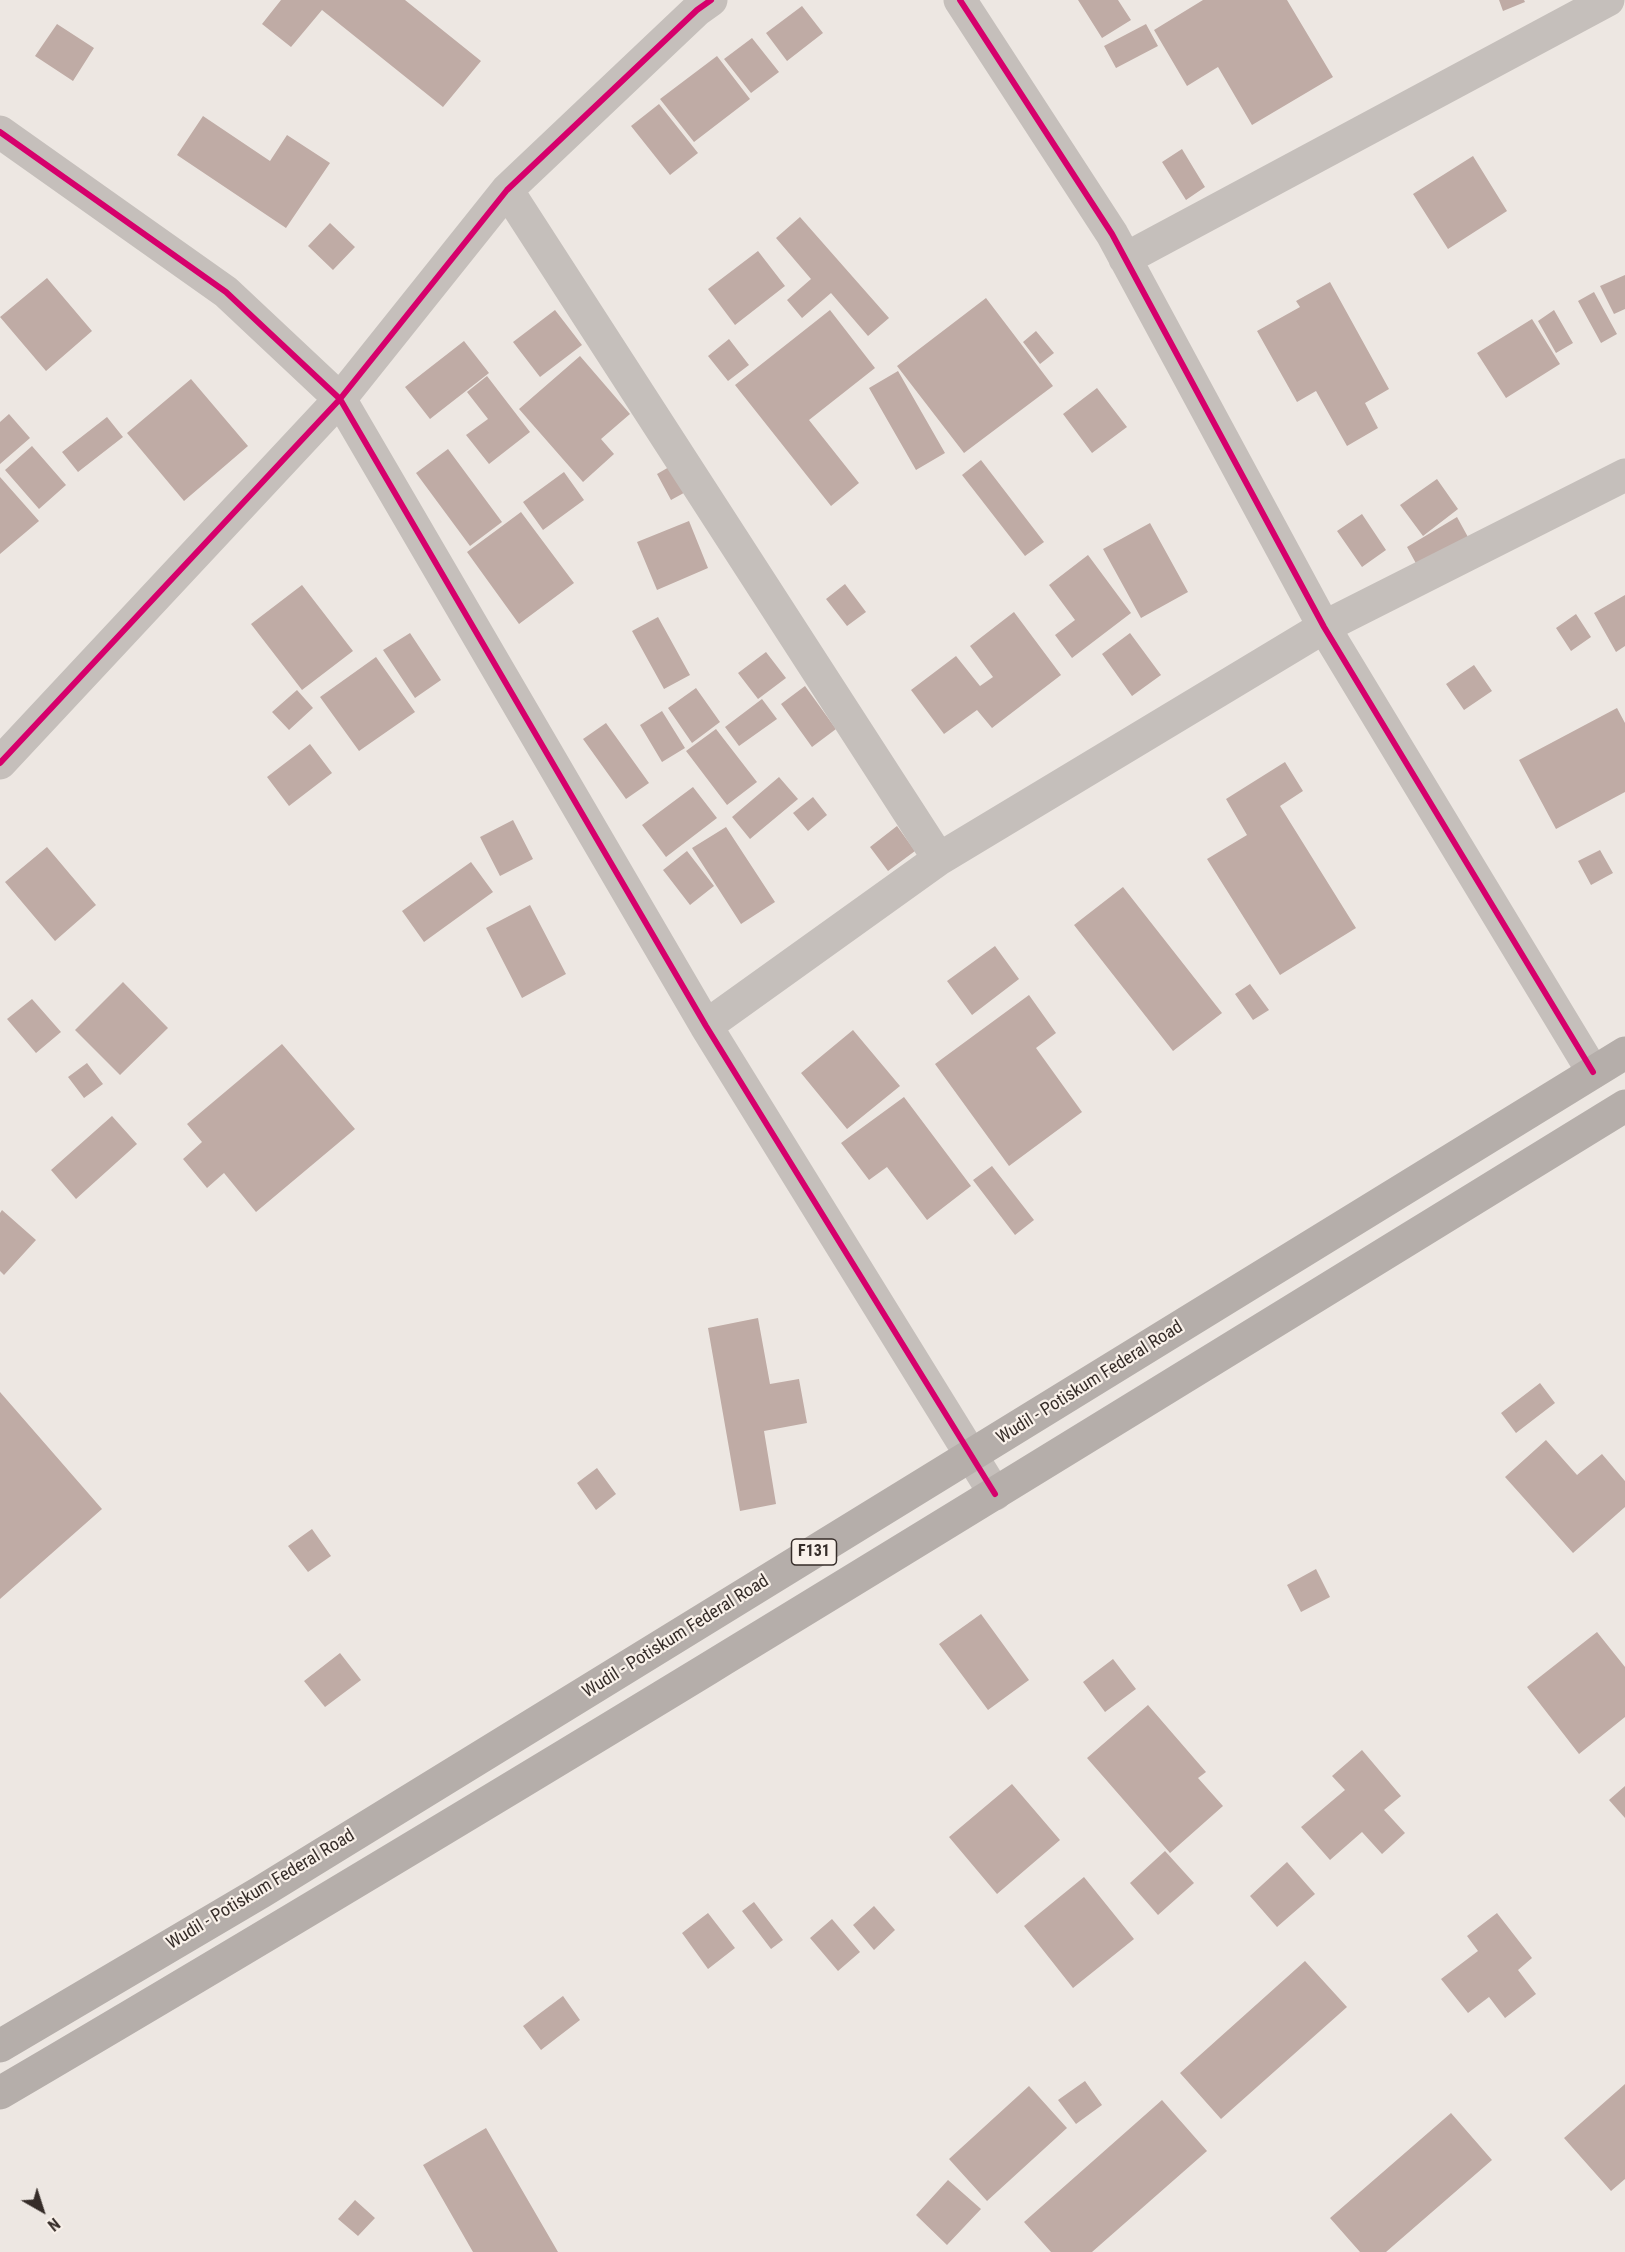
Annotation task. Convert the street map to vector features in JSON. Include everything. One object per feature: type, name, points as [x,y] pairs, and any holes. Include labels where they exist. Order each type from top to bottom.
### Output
[{"type":"main road","name":"Wudil - Potiskum Federal Road","points":[[0,2046],[261,1892],[1625,1053]]},
{"type":"main road","name":"F131","points":[[0,2093],[279,1929],[995,1494],[1625,1106]]},
{"type":"street","points":[[960,0],[1112,234],[1323,627],[1593,1072]]},
{"type":"street","points":[[1125,259],[1608,0]]},
{"type":"street","points":[[6,746],[339,399],[507,190],[697,3]]},
{"type":"street","points":[[0,132],[226,292],[339,399],[706,1026],[995,1494]]},
{"type":"street","points":[[507,190],[939,859]]},
{"type":"street","points":[[706,1026],[939,859],[1323,627],[1625,475]]},
{"type":"building","points":[[281,0],[405,0],[481,61],[443,107],[322,10],[291,47],[262,24]]},
{"type":"building","points":[[1078,0],[1118,0],[1131,20],[1102,38]]},
{"type":"building","points":[[1203,0],[1287,0],[1333,77],[1252,125],[1218,67],[1187,86],[1154,30]]},
{"type":"building","points":[[1499,0],[1524,0],[1525,2],[1503,11]]},
{"type":"building","points":[[802,6],[823,33],[787,61],[766,33]]},
{"type":"building","points":[[57,24],[94,48],[73,81],[35,56]]},
{"type":"building","points":[[1146,24],[1158,46],[1116,68],[1104,46]]},
{"type":"building","points":[[752,38],[779,72],[751,93],[724,59]]},
{"type":"building","points":[[717,56],[750,99],[694,142],[660,99]]},
{"type":"building","points":[[659,104],[698,153],[670,175],[631,126]]},
{"type":"building","points":[[203,116],[270,161],[287,135],[330,163],[286,228],[177,155]]},
{"type":"building","points":[[1182,149],[1205,187],[1186,200],[1162,162]]},
{"type":"building","points":[[1473,156],[1507,211],[1448,249],[1413,194]]},
{"type":"building","points":[[800,217],[889,318],[868,336],[831,293],[802,318],[787,300],[811,279],[776,238]]},
{"type":"building","points":[[330,223],[355,247],[333,270],[308,246]]},
{"type":"building","points":[[758,251],[785,286],[735,325],[708,289]]},
{"type":"building","points":[[1625,275],[1625,309],[1614,314],[1600,286]]},
{"type":"building","points":[[47,278],[92,331],[46,371],[0,317]]},
{"type":"building","points":[[1330,282],[1389,389],[1365,403],[1378,428],[1347,446],[1316,391],[1297,402],[1257,331],[1300,307],[1296,301]]},
{"type":"building","points":[[1594,292],[1617,334],[1601,343],[1578,301]]},
{"type":"building","points":[[986,298],[1053,386],[964,453],[897,366]]},
{"type":"building","points":[[555,310],[582,345],[540,377],[513,342]]},
{"type":"building","points":[[830,310],[875,368],[809,420],[859,483],[831,506],[735,385]]},
{"type":"building","points":[[1554,310],[1573,343],[1556,353],[1538,321]]},
{"type":"building","points":[[1532,319],[1560,364],[1506,398],[1477,353]]},
{"type":"building","points":[[1036,331],[1054,353],[1040,364],[1023,342]]},
{"type":"building","points":[[729,339],[749,365],[728,381],[708,356]]},
{"type":"building","points":[[464,341],[489,373],[430,419],[405,387]]},
{"type":"building","points":[[580,356],[630,414],[601,439],[614,454],[583,482],[519,409]]},
{"type":"building","points":[[898,371],[945,453],[916,470],[869,388]]},
{"type":"building","points":[[487,376],[530,432],[489,464],[466,435],[488,419],[467,392]]},
{"type":"building","points":[[191,379],[248,446],[184,501],[127,433]]},
{"type":"building","points":[[1097,388],[1127,427],[1092,453],[1063,414]]},
{"type":"building","points":[[9,414],[30,438],[0,464],[0,422]]},
{"type":"building","points":[[107,417],[123,437],[78,472],[62,452]]},
{"type":"building","points":[[32,446],[66,485],[39,509],[5,470]]},
{"type":"building","points":[[448,449],[502,522],[470,546],[416,473]]},
{"type":"building","points":[[981,460],[1044,542],[1025,556],[962,475]]},
{"type":"building","points":[[676,463],[691,489],[671,500],[657,474]]},
{"type":"building","points":[[564,472],[584,500],[543,530],[523,502]]},
{"type":"building","points":[[0,477],[39,521],[0,554]]},
{"type":"building","points":[[1437,479],[1458,509],[1423,536],[1400,505]]},
{"type":"building","points":[[521,512],[574,583],[519,624],[467,552]]},
{"type":"building","points":[[1362,514],[1386,550],[1362,567],[1337,531]]},
{"type":"building","points":[[1457,517],[1474,548],[1424,578],[1407,547]]},
{"type":"building","points":[[689,521],[708,568],[657,590],[637,542]]},
{"type":"building","points":[[1150,523],[1188,592],[1141,618],[1103,549]]},
{"type":"building","points":[[1088,555],[1131,613],[1072,658],[1055,635],[1075,620],[1049,585]]},
{"type":"building","points":[[845,584],[866,612],[847,626],[826,599]]},
{"type":"building","points":[[302,585],[353,651],[302,690],[251,624]]},
{"type":"building","points":[[1625,595],[1625,646],[1616,652],[1594,613]]},
{"type":"building","points":[[1014,612],[1061,675],[992,728],[977,710],[944,734],[911,690],[956,656],[980,686],[993,677],[970,646]]},
{"type":"building","points":[[1576,614],[1591,637],[1571,651],[1556,628]]},
{"type":"building","points":[[658,617],[690,675],[664,689],[632,631]]},
{"type":"building","points":[[410,633],[441,680],[415,698],[383,650]]},
{"type":"building","points":[[1130,633],[1161,675],[1132,696],[1102,654]]},
{"type":"building","points":[[766,652],[786,678],[758,699],[738,673]]},
{"type":"building","points":[[376,657],[415,712],[359,751],[320,697]]},
{"type":"building","points":[[1474,665],[1492,691],[1464,710],[1446,684]]},
{"type":"building","points":[[805,686],[836,729],[812,747],[781,704]]},
{"type":"building","points":[[696,688],[720,722],[692,743],[668,708]]},
{"type":"building","points":[[297,690],[313,708],[289,730],[272,712]]},
{"type":"building","points":[[762,699],[777,719],[739,746],[725,727]]},
{"type":"building","points":[[1617,708],[1625,723],[1625,792],[1556,829],[1519,760]]},
{"type":"building","points":[[662,711],[685,748],[662,762],[640,725]]},
{"type":"building","points":[[606,723],[649,783],[626,799],[583,739]]},
{"type":"building","points":[[716,729],[757,782],[727,805],[686,751]]},
{"type":"building","points":[[310,744],[332,773],[289,806],[267,777]]},
{"type":"building","points":[[1285,762],[1303,791],[1280,806],[1356,928],[1280,975],[1207,859],[1247,835],[1226,799]]},
{"type":"building","points":[[779,777],[798,799],[750,839],[732,817]]},
{"type":"building","points":[[693,787],[717,818],[666,857],[642,825]]},
{"type":"building","points":[[813,797],[827,815],[808,831],[793,813]]},
{"type":"building","points":[[513,820],[533,859],[500,876],[480,837]]},
{"type":"building","points":[[897,826],[915,851],[888,871],[870,847]]},
{"type":"building","points":[[726,827],[775,902],[741,924],[692,848]]},
{"type":"building","points":[[47,847],[96,905],[55,941],[5,882]]},
{"type":"building","points":[[1600,850],[1613,873],[1591,885],[1578,861]]},
{"type":"building","points":[[687,851],[714,886],[690,905],[663,870]]},
{"type":"building","points":[[471,862],[493,892],[424,942],[402,911]]},
{"type":"building","points":[[1123,887],[1222,1013],[1173,1051],[1074,925]]},
{"type":"building","points":[[530,905],[566,974],[522,998],[486,928]]},
{"type":"building","points":[[995,946],[1019,979],[972,1015],[947,981]]},
{"type":"building","points":[[123,982],[168,1028],[120,1075],[75,1030]]},
{"type":"building","points":[[1250,984],[1269,1010],[1253,1020],[1235,994]]},
{"type":"building","points":[[1029,995],[1056,1033],[1036,1048],[1082,1112],[1009,1166],[935,1064]]},
{"type":"building","points":[[32,999],[61,1032],[36,1053],[7,1019]]},
{"type":"building","points":[[853,1030],[900,1086],[847,1129],[801,1073]]},
{"type":"building","points":[[282,1044],[355,1129],[256,1212],[224,1173],[207,1188],[183,1159],[202,1142],[187,1124]]},
{"type":"building","points":[[87,1063],[103,1084],[84,1098],[68,1077]]},
{"type":"building","points":[[904,1097],[971,1186],[927,1220],[887,1167],[869,1180],[841,1143]]},
{"type":"building","points":[[112,1116],[137,1144],[76,1199],[51,1170]]},
{"type":"building","points":[[992,1166],[1034,1220],[1015,1235],[973,1180]]},
{"type":"building","points":[[2,1210],[36,1240],[4,1275],[0,1271],[0,1213]]},
{"type":"building","points":[[758,1318],[770,1384],[799,1379],[807,1423],[764,1431],[776,1504],[740,1511],[708,1328]]},
{"type":"building","points":[[1540,1383],[1555,1403],[1516,1433],[1501,1413]]},
{"type":"building","points":[[0,1392],[102,1509],[0,1599]]},
{"type":"building","points":[[1546,1440],[1577,1475],[1602,1454],[1625,1481],[1625,1507],[1573,1553],[1505,1477]]},
{"type":"building","points":[[597,1468],[616,1494],[596,1510],[577,1483]]},
{"type":"building","points":[[312,1529],[331,1556],[308,1572],[288,1546]]},
{"type":"building","points":[[1316,1569],[1330,1597],[1301,1612],[1287,1585]]},
{"type":"building","points":[[981,1614],[1029,1680],[988,1710],[939,1644]]},
{"type":"building","points":[[1597,1632],[1625,1667],[1625,1717],[1579,1754],[1527,1687]]},
{"type":"building","points":[[340,1653],[361,1680],[325,1707],[304,1681]]},
{"type":"building","points":[[1113,1659],[1136,1689],[1105,1712],[1083,1682]]},
{"type":"building","points":[[1148,1705],[1206,1772],[1198,1778],[1223,1806],[1170,1853],[1087,1758]]},
{"type":"building","points":[[1362,1750],[1401,1796],[1384,1810],[1405,1833],[1382,1854],[1362,1832],[1330,1860],[1301,1827],[1345,1790],[1332,1776]]},
{"type":"building","points":[[1012,1784],[1060,1840],[997,1894],[949,1837]]},
{"type":"building","points":[[1625,1786],[1625,1818],[1609,1800]]},
{"type":"building","points":[[1165,1851],[1194,1883],[1158,1915],[1130,1883]]},
{"type":"building","points":[[1287,1862],[1315,1894],[1277,1927],[1250,1896]]},
{"type":"building","points":[[1084,1877],[1134,1939],[1073,1988],[1024,1926]]},
{"type":"building","points":[[754,1902],[783,1940],[771,1949],[742,1911]]},
{"type":"building","points":[[874,1906],[895,1930],[874,1950],[853,1925]]},
{"type":"building","points":[[708,1913],[735,1948],[708,1969],[682,1933]]},
{"type":"building","points":[[1497,1913],[1532,1958],[1518,1970],[1536,1994],[1505,2018],[1489,1997],[1468,2013],[1441,1979],[1478,1951],[1467,1936]]},
{"type":"building","points":[[832,1919],[860,1952],[838,1971],[810,1938]]},
{"type":"building","points":[[1305,1961],[1347,2007],[1221,2119],[1180,2073]]},
{"type":"building","points":[[563,1996],[580,2020],[541,2050],[523,2026]]},
{"type":"building","points":[[1085,2081],[1102,2105],[1076,2124],[1058,2100]]},
{"type":"building","points":[[1625,2084],[1625,2179],[1611,2191],[1564,2138]]},
{"type":"building","points":[[1029,2086],[1067,2128],[987,2201],[949,2159]]},
{"type":"building","points":[[1162,2100],[1207,2151],[1092,2252],[1051,2252],[1024,2222]]},
{"type":"building","points":[[1451,2113],[1492,2160],[1386,2252],[1360,2252],[1330,2218]]},
{"type":"building","points":[[486,2128],[558,2252],[473,2252],[423,2165]]},
{"type":"building","points":[[948,2180],[981,2209],[947,2245],[916,2215]]},
{"type":"building","points":[[355,2200],[375,2218],[358,2236],[338,2219]]},
{"type":"cycle path","points":[[0,763],[340,399],[507,190],[697,10],[711,0]]},
{"type":"cycle path","points":[[960,0],[1112,234],[1324,627],[1593,1072]]},
{"type":"cycle path","points":[[0,132],[226,292],[340,399],[706,1026],[995,1494]]}]
